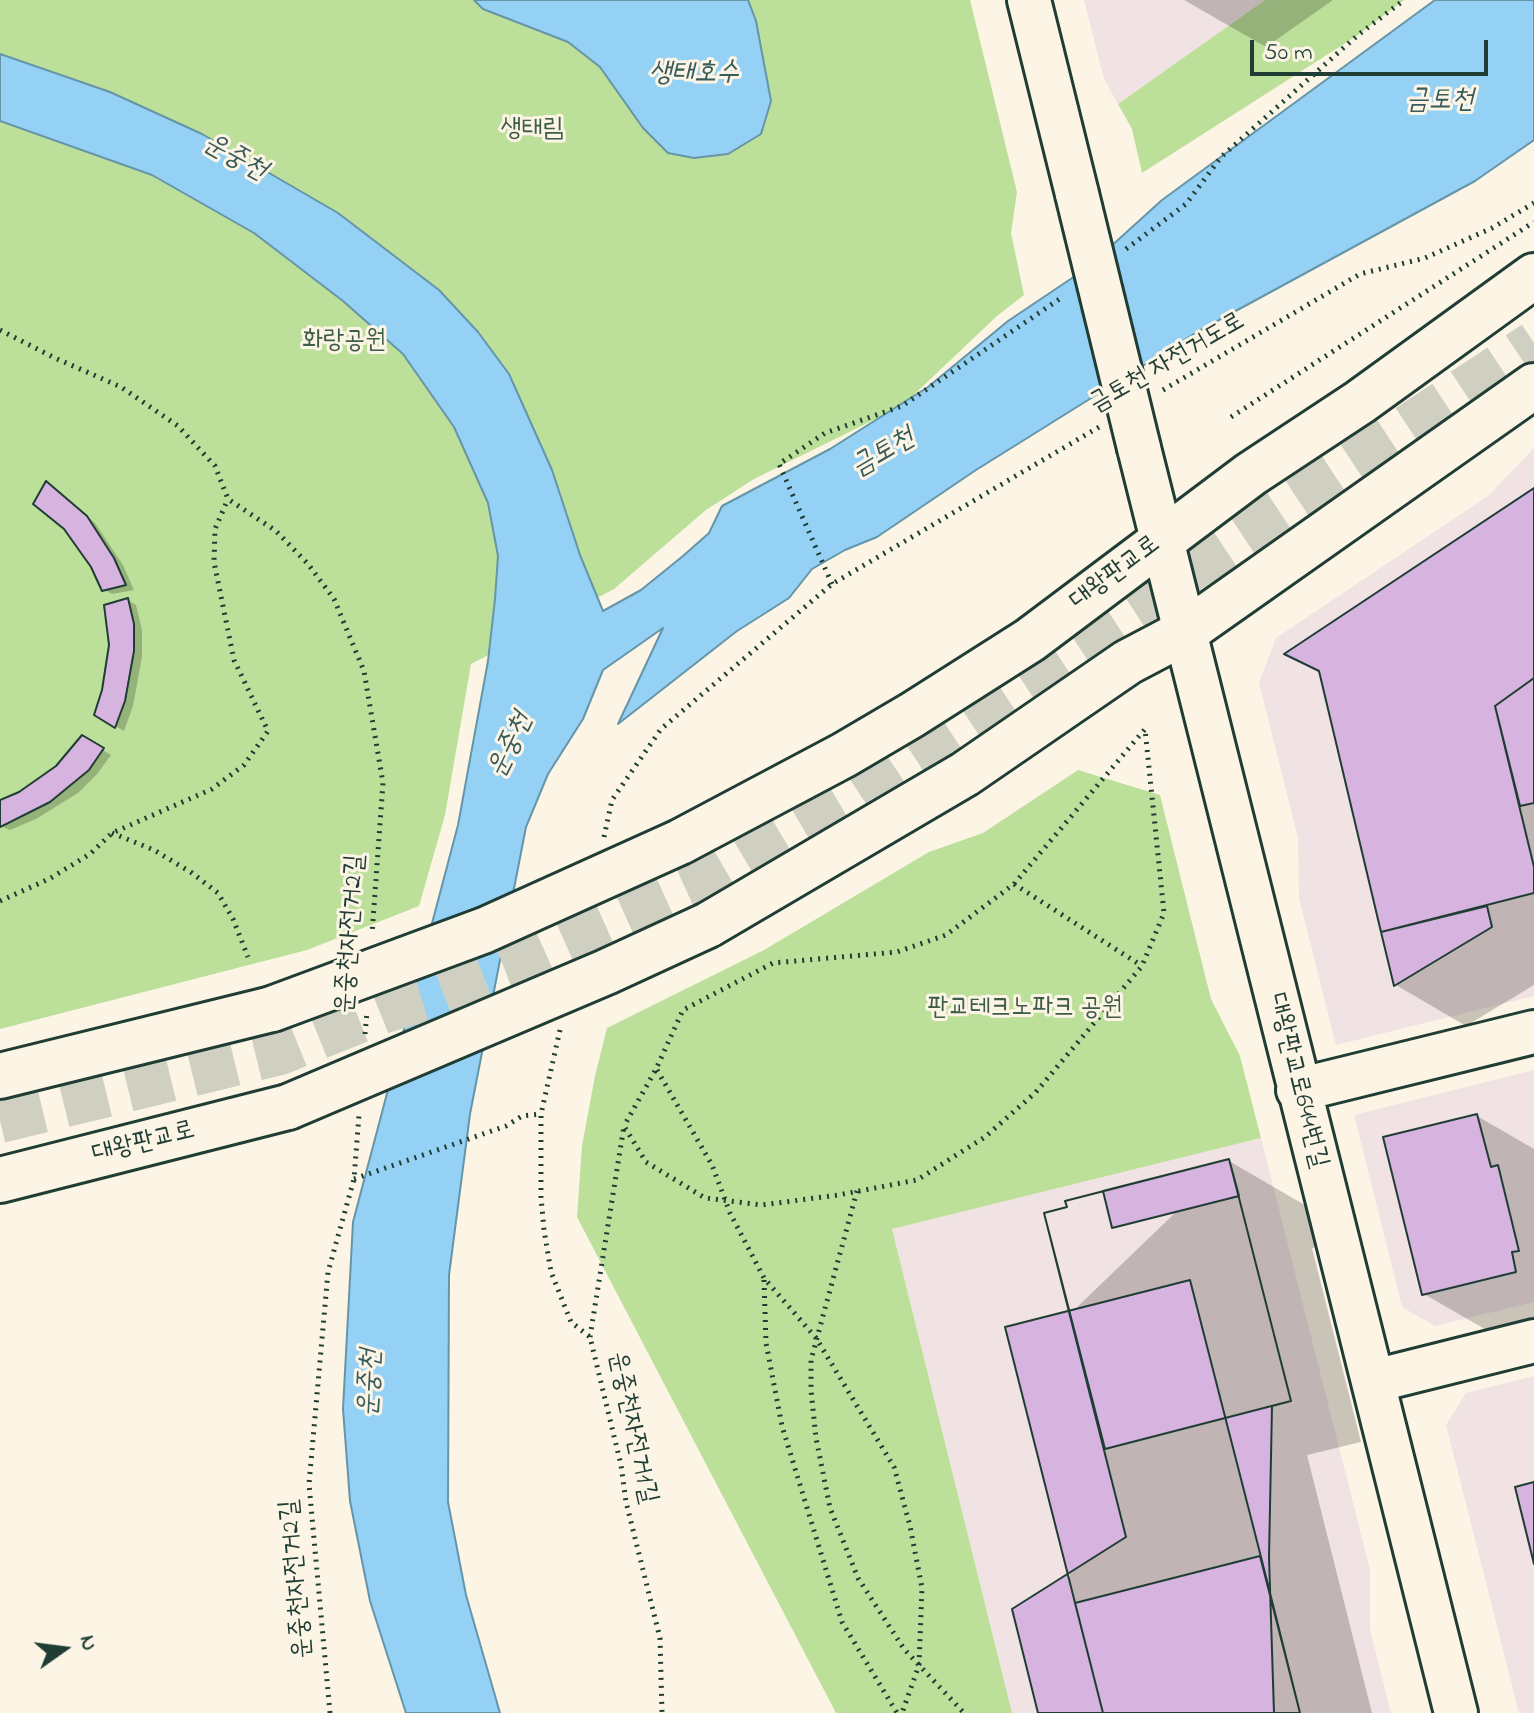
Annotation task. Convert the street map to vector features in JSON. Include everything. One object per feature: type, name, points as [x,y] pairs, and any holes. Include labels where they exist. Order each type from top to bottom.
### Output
[{"type":"main road","name":"대왕판교로","points":[[0,1076],[272,1009],[485,930],[680,842],[844,755],[1030,640],[1251,474],[1360,402],[1534,276]]},
{"type":"main road","points":[[1185,632],[1534,386]]},
{"type":"main road","name":"대왕판교로","points":[[0,1180],[288,1107],[606,972],[708,925],[965,774],[1128,662],[1185,632]]},
{"type":"street","name":"대왕판교로644번길","points":[[1029,0],[1298,1090],[1456,1713]]},
{"type":"street","points":[[1298,1090],[1534,1032]]},
{"type":"street","points":[[1374,1381],[1534,1341]]},
{"type":"path","name":"금토천 자전거도로","points":[[1157,393],[1360,274],[1425,258],[1492,228],[1534,203]]},
{"type":"path","points":[[1231,417],[1534,222]]},
{"type":"path","points":[[0,330],[121,387],[178,426],[215,466],[228,499],[215,529],[214,562],[234,660],[268,731],[244,765],[212,789],[112,833],[76,863],[0,901]]},
{"type":"path","name":"금토천 자전거도로","points":[[612,800],[661,729],[832,584],[1103,425]]},
{"type":"path","points":[[779,464],[832,584]]},
{"type":"path","name":"운중천자전거2길","points":[[228,499],[276,531],[308,564],[334,599],[364,671],[383,783],[372,942]]},
{"type":"path","points":[[590,1337],[624,1126],[656,1069],[683,1010],[773,963],[897,952],[946,935],[1014,884],[1145,729],[1164,913],[1142,966],[1036,1092],[985,1137],[917,1180],[762,1205],[705,1198],[646,1162],[624,1126]]},
{"type":"path","points":[[112,833],[154,850],[218,893],[233,919],[248,957]]},
{"type":"path","points":[[1014,884],[1142,966]]},
{"type":"path","name":"운중천자전거2길","points":[[365,1037],[367,1005]]},
{"type":"path","points":[[656,1069],[712,1165],[730,1213],[764,1278],[816,1338],[894,1467],[922,1588],[919,1665],[900,1713]]},
{"type":"path","name":"운중천자전거2길","points":[[330,1713],[309,1484],[328,1272],[354,1179],[360,1100]]},
{"type":"path","name":"운중천자전거1길","points":[[354,1179],[506,1126],[522,1116],[541,1114],[541,1197],[551,1272],[571,1322],[590,1337],[660,1638],[662,1713]]},
{"type":"path","points":[[857,1191],[811,1360],[816,1438],[830,1508],[858,1578],[904,1649],[964,1713]]},
{"type":"path","points":[[764,1278],[766,1343],[782,1426],[842,1622],[900,1713]]},
{"type":"shaded area","points":[[1084,0],[1265,0],[1118,104],[1104,79]]},
{"type":"shaded area","points":[[1534,448],[1534,996],[1336,1045],[1299,898],[1298,838],[1259,683],[1276,638],[1488,496]]},
{"type":"shaded area","points":[[1534,1070],[1534,1302],[1435,1326],[1402,1307],[1354,1115]]},
{"type":"shaded area","points":[[1261,1138],[1370,1570],[1370,1629],[1391,1713],[1012,1713],[892,1229]]},
{"type":"shaded area","points":[[1534,1376],[1534,1713],[1519,1713],[1446,1425],[1466,1393]]},
{"type":"green space","name":"화랑공원","points":[[0,0],[970,0],[1017,192],[1011,233],[1024,295],[997,316],[902,406],[754,479],[706,510],[614,589],[471,664],[445,815],[419,906],[307,950],[0,1029]]},
{"type":"green space","points":[[1265,0],[1404,0],[1358,35],[1142,173],[1132,129],[1118,104]]},
{"type":"green space","name":"판교테크노파크 공원","points":[[1078,770],[1160,795],[1211,999],[1240,1056],[1261,1138],[892,1229],[1012,1713],[836,1713],[577,1217],[582,1146],[607,1028],[764,950],[929,852],[983,833]]},
{"type":"water","name":"생태호수","points":[[474,0],[748,0],[756,21],[771,101],[761,134],[728,154],[694,158],[668,153],[643,128],[600,67],[568,42],[483,9]]},
{"type":"water","points":[[1435,0],[1534,0],[1534,140],[1475,181],[1197,332],[976,470],[877,537],[845,550],[812,569],[789,598],[737,631],[618,724],[663,628],[603,670],[583,719],[548,774],[526,827],[470,1114],[449,1275],[448,1502],[466,1595],[500,1713],[406,1713],[370,1601],[350,1501],[343,1409],[353,1222],[458,825],[488,661],[495,599],[498,556],[488,503],[454,427],[403,354],[343,301],[254,233],[152,175],[0,121],[0,54],[110,92],[202,134],[338,213],[439,290],[478,332],[509,374],[552,470],[580,555],[603,611],[641,590],[683,556],[709,533],[722,506],[830,449],[928,387],[1008,321],[1087,268],[1162,200]]},
{"type":"building","points":[[46,481],[87,516],[114,558],[126,585],[102,591],[91,567],[64,529],[33,504]]},
{"type":"building","points":[[1534,488],[1534,678],[1495,706],[1534,867],[1534,893],[1381,932],[1319,671],[1284,654]]},
{"type":"building","points":[[128,598],[134,624],[134,651],[125,701],[115,728],[94,715],[102,690],[109,645],[104,605]]},
{"type":"building","points":[[1534,678],[1534,803],[1520,806],[1495,706]]},
{"type":"building","points":[[82,735],[104,748],[89,770],[50,802],[0,827],[0,800],[19,792],[56,766]]},
{"type":"building","points":[[1487,906],[1492,927],[1394,986],[1381,932]]},
{"type":"building","points":[[1477,1114],[1491,1167],[1498,1165],[1519,1251],[1512,1252],[1516,1272],[1422,1295],[1383,1137]]},
{"type":"building","points":[[1229,1159],[1291,1401],[1105,1449],[1044,1213],[1067,1207],[1065,1201]]},
{"type":"building","points":[[1229,1159],[1291,1401],[1272,1406],[1269,1557],[1274,1713],[1038,1713],[1012,1609],[1126,1537],[1044,1213],[1067,1207],[1065,1201]]},
{"type":"building","points":[[1229,1159],[1239,1196],[1112,1228],[1103,1191]]},
{"type":"building","points":[[1190,1280],[1300,1713],[1103,1713],[1005,1327]]},
{"type":"building","points":[[1534,1482],[1534,1564],[1515,1487]]},
{"type":"building","points":[[1260,1556],[1300,1713],[1103,1713],[1075,1603]]},
{"type":"tunnel","points":[[0,1121],[280,1053],[382,1012],[433,997],[505,969],[712,876],[853,793],[1534,343]]},
{"type":"water label","name":"금토천","points":[[1440,102]]},
{"type":"water label","name":"운중천","points":[[234,159]]},
{"type":"water label","name":"금토천","points":[[884,454]]},
{"type":"water label","name":"운중천","points":[[512,746]]},
{"type":"water label","name":"운중천","points":[[372,1383]]},
{"type":"park label","name":"생태림","points":[[532,131]]}]
